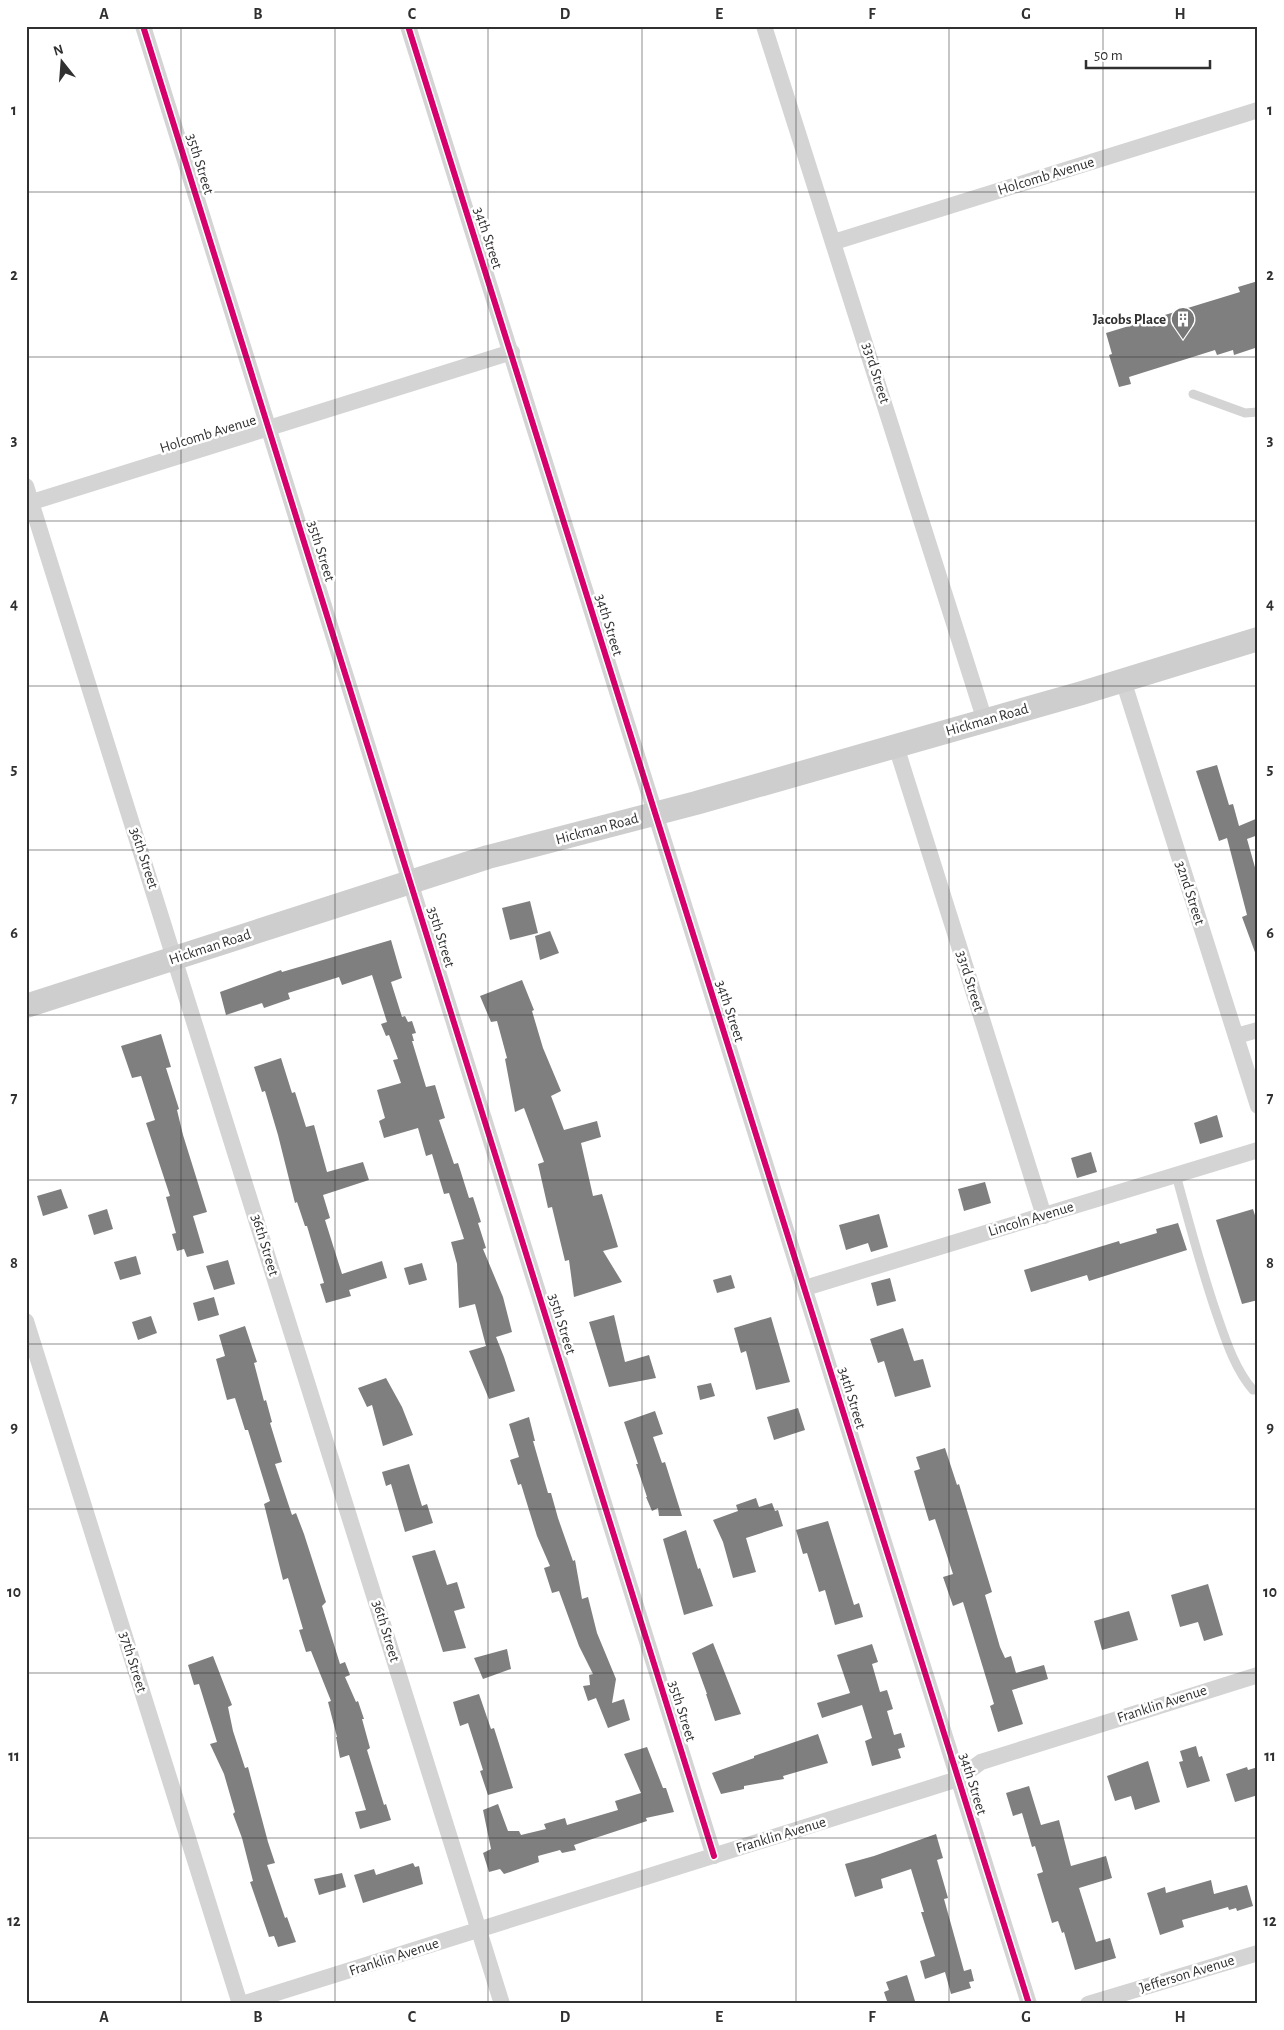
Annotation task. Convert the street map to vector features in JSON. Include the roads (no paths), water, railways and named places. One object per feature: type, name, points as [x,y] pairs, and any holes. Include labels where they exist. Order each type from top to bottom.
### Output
[{"type":"main road","name":"Hickman Road","points":[[26,1006],[488,857],[655,814],[985,721],[1257,641]]},
{"type":"street","name":"35th Street","points":[[143,26],[714,1856]]},
{"type":"street","name":"34th Street","points":[[408,26],[512,352],[655,814],[1029,2004]]},
{"type":"street","name":"33rd Street","points":[[764,26],[985,721]]},
{"type":"street","name":"Holcomb Avenue","points":[[834,242],[1258,110]]},
{"type":"street","name":"Holcomb Avenue","points":[[29,503],[512,352]]},
{"type":"street","name":"36th Street","points":[[26,486],[29,503],[175,958],[502,2004]]},
{"type":"street","name":"32nd Street","points":[[1123,680],[1258,1106]]},
{"type":"street","name":"33rd Street","points":[[896,746],[1044,1216]]},
{"type":"street","points":[[1236,1036],[1258,1030]]},
{"type":"street","name":"Lincoln Avenue","points":[[805,1288],[1258,1150]]},
{"type":"street","name":"37th Street","points":[[26,1321],[241,2004]]},
{"type":"street","name":"Franklin Avenue","points":[[241,2004],[958,1779],[981,1762],[1258,1675]]},
{"type":"street","name":"Jefferson Avenue","points":[[1088,2004],[1258,1953]]},
{"type":"lane","points":[[1193,394],[1245,413],[1258,412]]},
{"type":"lane","points":[[1176,1175],[1206,1283],[1224,1336],[1244,1380],[1253,1390],[1258,1389]]},
{"type":"place","name":"Jacobs Place","points":[[1183,340]]}]
